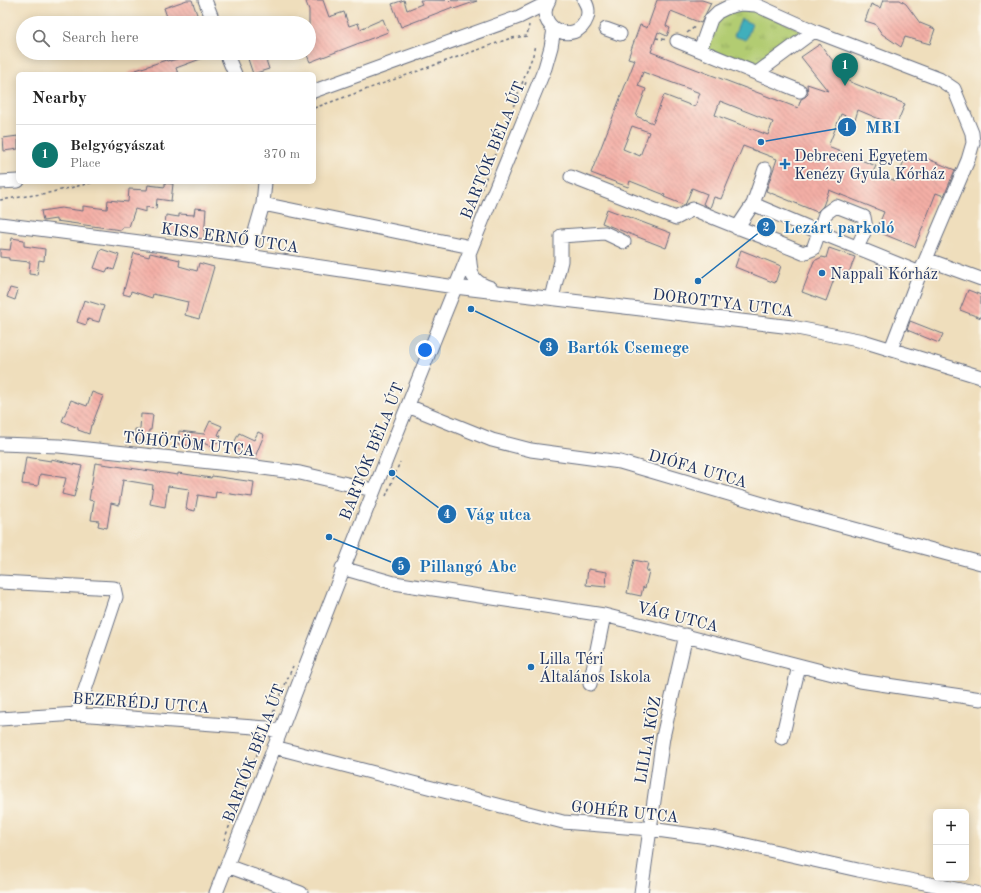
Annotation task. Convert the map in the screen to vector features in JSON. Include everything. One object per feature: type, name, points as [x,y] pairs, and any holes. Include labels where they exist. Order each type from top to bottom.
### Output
[{"type":"street","points":[[205,0],[211,16]]},
{"type":"street","points":[[548,1],[545,11],[550,26],[561,32],[567,33],[574,32],[585,22],[588,10],[584,0]]},
{"type":"street","points":[[316,90],[519,17],[548,1]]},
{"type":"street","points":[[700,50],[711,19],[718,12],[728,7],[756,3],[814,31],[939,79],[954,89],[972,134],[973,142],[968,160],[920,273],[892,349]]},
{"type":"street","points":[[519,17],[546,17]]},
{"type":"street","points":[[545,68],[554,29]]},
{"type":"street","points":[[606,29],[620,34]]},
{"type":"street","points":[[757,73],[814,31]]},
{"type":"street","points":[[545,68],[567,33]]},
{"type":"street","points":[[677,41],[800,91]]},
{"type":"street","points":[[229,60],[234,72]]},
{"type":"street","name":"BARTÓK BÉLA ÚT","points":[[216,893],[274,747],[273,730],[342,568],[470,249],[545,68]]},
{"type":"street","points":[[737,228],[753,204],[765,168]]},
{"type":"street","points":[[571,177],[676,218],[693,209],[737,228],[803,253],[813,249],[825,214],[836,206],[864,217],[866,228],[857,248]]},
{"type":"street","points":[[0,182],[16,181]]},
{"type":"street","points":[[248,256],[263,204],[265,184]]},
{"type":"street","points":[[263,204],[470,249],[472,273],[475,280],[482,285],[506,293]]},
{"type":"street","points":[[753,204],[920,273]]},
{"type":"street","name":"KISS ERNŐ UTCA","points":[[0,224],[248,256],[455,287]]},
{"type":"street","points":[[552,298],[561,261],[561,236],[605,233],[624,242]]},
{"type":"street","points":[[926,259],[981,279]]},
{"type":"street","name":"DOROTTYA UTCA","points":[[455,287],[792,327],[864,341],[981,377]]},
{"type":"street","name":"DIÓFA UTCA","points":[[408,406],[492,440],[531,450],[620,462],[780,509],[981,563]]},
{"type":"street","name":"TÖHÖTÖM UTCA","points":[[0,444],[59,446],[248,466],[300,473],[373,490]]},
{"type":"street","name":"VÁG UTCA","points":[[342,568],[394,583],[604,614],[860,681],[981,699]]},
{"type":"street","points":[[0,582],[114,588],[116,597],[77,714]]},
{"type":"street","points":[[590,684],[604,614]]},
{"type":"street","name":"LILLA KÖZ","points":[[641,893],[663,737],[686,635]]},
{"type":"street","points":[[782,738],[799,666]]},
{"type":"street","name":"BEZERÉDJ UTCA","points":[[0,719],[77,714],[273,730]]},
{"type":"street","name":"GOHÉR UTCA","points":[[274,747],[564,822],[650,829],[715,838],[858,870],[976,893]]},
{"type":"street","points":[[227,866],[301,893]]},
{"type":"path","points":[[316,107],[511,38],[527,36]]},
{"type":"path","points":[[656,38],[662,39]]},
{"type":"path","points":[[0,200],[48,194],[87,184]]},
{"type":"path","points":[[386,496],[400,462]]},
{"type":"path","points":[[223,843],[273,730],[293,665]]},
{"type":"green space","points":[[757,10],[802,31],[768,58],[752,68],[704,48],[716,19],[725,11]]},
{"type":"water","points":[[741,19],[752,24],[746,40],[734,36]]},
{"type":"building","points":[[187,0],[192,0],[198,16],[167,16],[164,8]]},
{"type":"building","points":[[310,0],[323,0],[329,17],[344,12],[349,26],[358,23],[360,29],[383,19],[388,32],[316,60],[316,16],[309,16],[309,10],[306,2]]},
{"type":"building","points":[[404,0],[407,10],[422,4],[420,0],[477,1],[454,9],[453,7],[401,27],[392,4]]},
{"type":"building","points":[[657,0],[702,0],[711,3],[701,23],[671,11],[666,26],[670,28],[667,36],[658,32],[651,52],[798,108],[801,99],[808,94],[807,84],[828,91],[801,57],[820,44],[848,81],[905,104],[896,126],[858,110],[855,120],[841,114],[828,147],[876,166],[873,172],[896,181],[908,151],[955,170],[944,196],[936,193],[915,247],[876,231],[884,212],[829,190],[823,206],[817,212],[766,191],[777,159],[743,146],[721,199],[714,197],[710,208],[703,204],[707,194],[692,188],[684,205],[664,197],[665,195],[630,181],[628,187],[591,173],[635,60],[628,58],[640,25],[647,28]],"holes":[[[643,72],[700,93],[695,107],[664,95],[653,123],[636,116],[646,89],[638,86]],[[720,101],[773,122],[768,135],[715,115]],[[632,126],[649,132],[640,156],[623,149]]]},
{"type":"building","points":[[883,0],[900,0],[906,4],[920,23],[935,29],[930,44],[905,37],[901,47],[882,34],[875,24],[865,21],[871,4],[880,8]]},
{"type":"building","points":[[166,60],[198,60],[176,68],[177,72],[130,72]]},
{"type":"building","points":[[248,60],[266,60],[269,69],[259,72],[252,72]]},
{"type":"building","points":[[16,136],[16,149],[4,151],[3,138]]},
{"type":"building","points":[[165,184],[173,184],[171,201],[157,199],[156,209],[146,207],[146,212],[135,209],[129,227],[122,227],[121,230],[56,221],[56,219],[43,221],[41,211],[61,208],[83,211],[83,206],[107,209],[108,200],[128,202],[129,189],[147,190],[148,185],[165,187]]},
{"type":"building","points":[[195,208],[206,209],[204,239],[164,234],[166,215],[179,217],[179,214],[194,215]]},
{"type":"building","points":[[607,209],[671,233],[666,248],[602,223]]},
{"type":"building","points":[[12,238],[24,240],[24,246],[45,249],[44,261],[39,260],[37,275],[29,274],[30,262],[9,260],[9,258],[0,257],[0,249],[10,250]]},
{"type":"building","name":"Nappali Kórház","points":[[829,248],[855,257],[848,275],[837,271],[826,301],[802,292],[814,261],[822,257],[826,258]]},
{"type":"building","points":[[101,249],[119,255],[114,270],[108,268],[106,272],[94,268]]},
{"type":"building","points":[[741,250],[781,266],[775,283],[735,267]]},
{"type":"building","points":[[134,253],[149,257],[150,253],[180,260],[179,266],[197,271],[199,263],[214,267],[199,319],[185,315],[188,302],[153,294],[152,298],[131,291],[130,296],[123,294]]},
{"type":"building","points":[[10,288],[18,290],[15,300],[7,297]]},
{"type":"building","points":[[968,290],[981,295],[981,318],[960,310]]},
{"type":"building","points":[[84,300],[104,306],[99,322],[88,319],[86,325],[77,322]]},
{"type":"building","points":[[910,321],[943,334],[939,343],[907,330]]},
{"type":"building","points":[[92,392],[103,396],[91,425],[89,434],[62,421],[71,400],[87,406]]},
{"type":"building","points":[[141,414],[153,415],[151,430],[149,430],[148,442],[134,440],[135,429],[140,429]]},
{"type":"building","points":[[210,421],[222,426],[218,435],[221,436],[218,443],[215,442],[212,447],[193,438],[192,446],[178,444],[179,431],[204,434]]},
{"type":"building","points":[[258,432],[264,435],[255,457],[232,447],[239,433],[254,440]]},
{"type":"building","points":[[26,457],[51,461],[51,459],[82,466],[74,497],[62,494],[66,478],[40,474],[38,486],[22,484]]},
{"type":"building","points":[[95,463],[178,475],[178,473],[211,478],[212,476],[254,482],[252,497],[216,492],[215,498],[198,495],[195,511],[186,509],[189,489],[168,486],[165,507],[150,504],[153,485],[123,480],[119,505],[111,503],[107,528],[98,526],[99,521],[91,520],[94,501],[89,500]]},
{"type":"building","points":[[634,560],[648,563],[646,571],[649,571],[645,588],[643,587],[641,596],[627,593]]},
{"type":"building","points":[[588,569],[607,572],[606,587],[586,585]]},
{"type":"place","name":"Belgyógyászat","points":[[845,86]]},
{"type":"place","name":"MRI","points":[[761,142]]},
{"type":"place","name":"Debreceni Egyetem Kenézy Gyula Kórház","points":[[785,164]]},
{"type":"place","name":"Nappali Kórház","points":[[822,273]]},
{"type":"place","name":"Lezárt parkoló","points":[[698,281]]},
{"type":"place","name":"Bartók Csemege","points":[[471,309]]},
{"type":"place","name":"Vág utca","points":[[392,473]]},
{"type":"place","name":"Pillangó Abc","points":[[329,537]]},
{"type":"place","name":"Lilla Téri Általános Iskola","points":[[531,667]]}]
